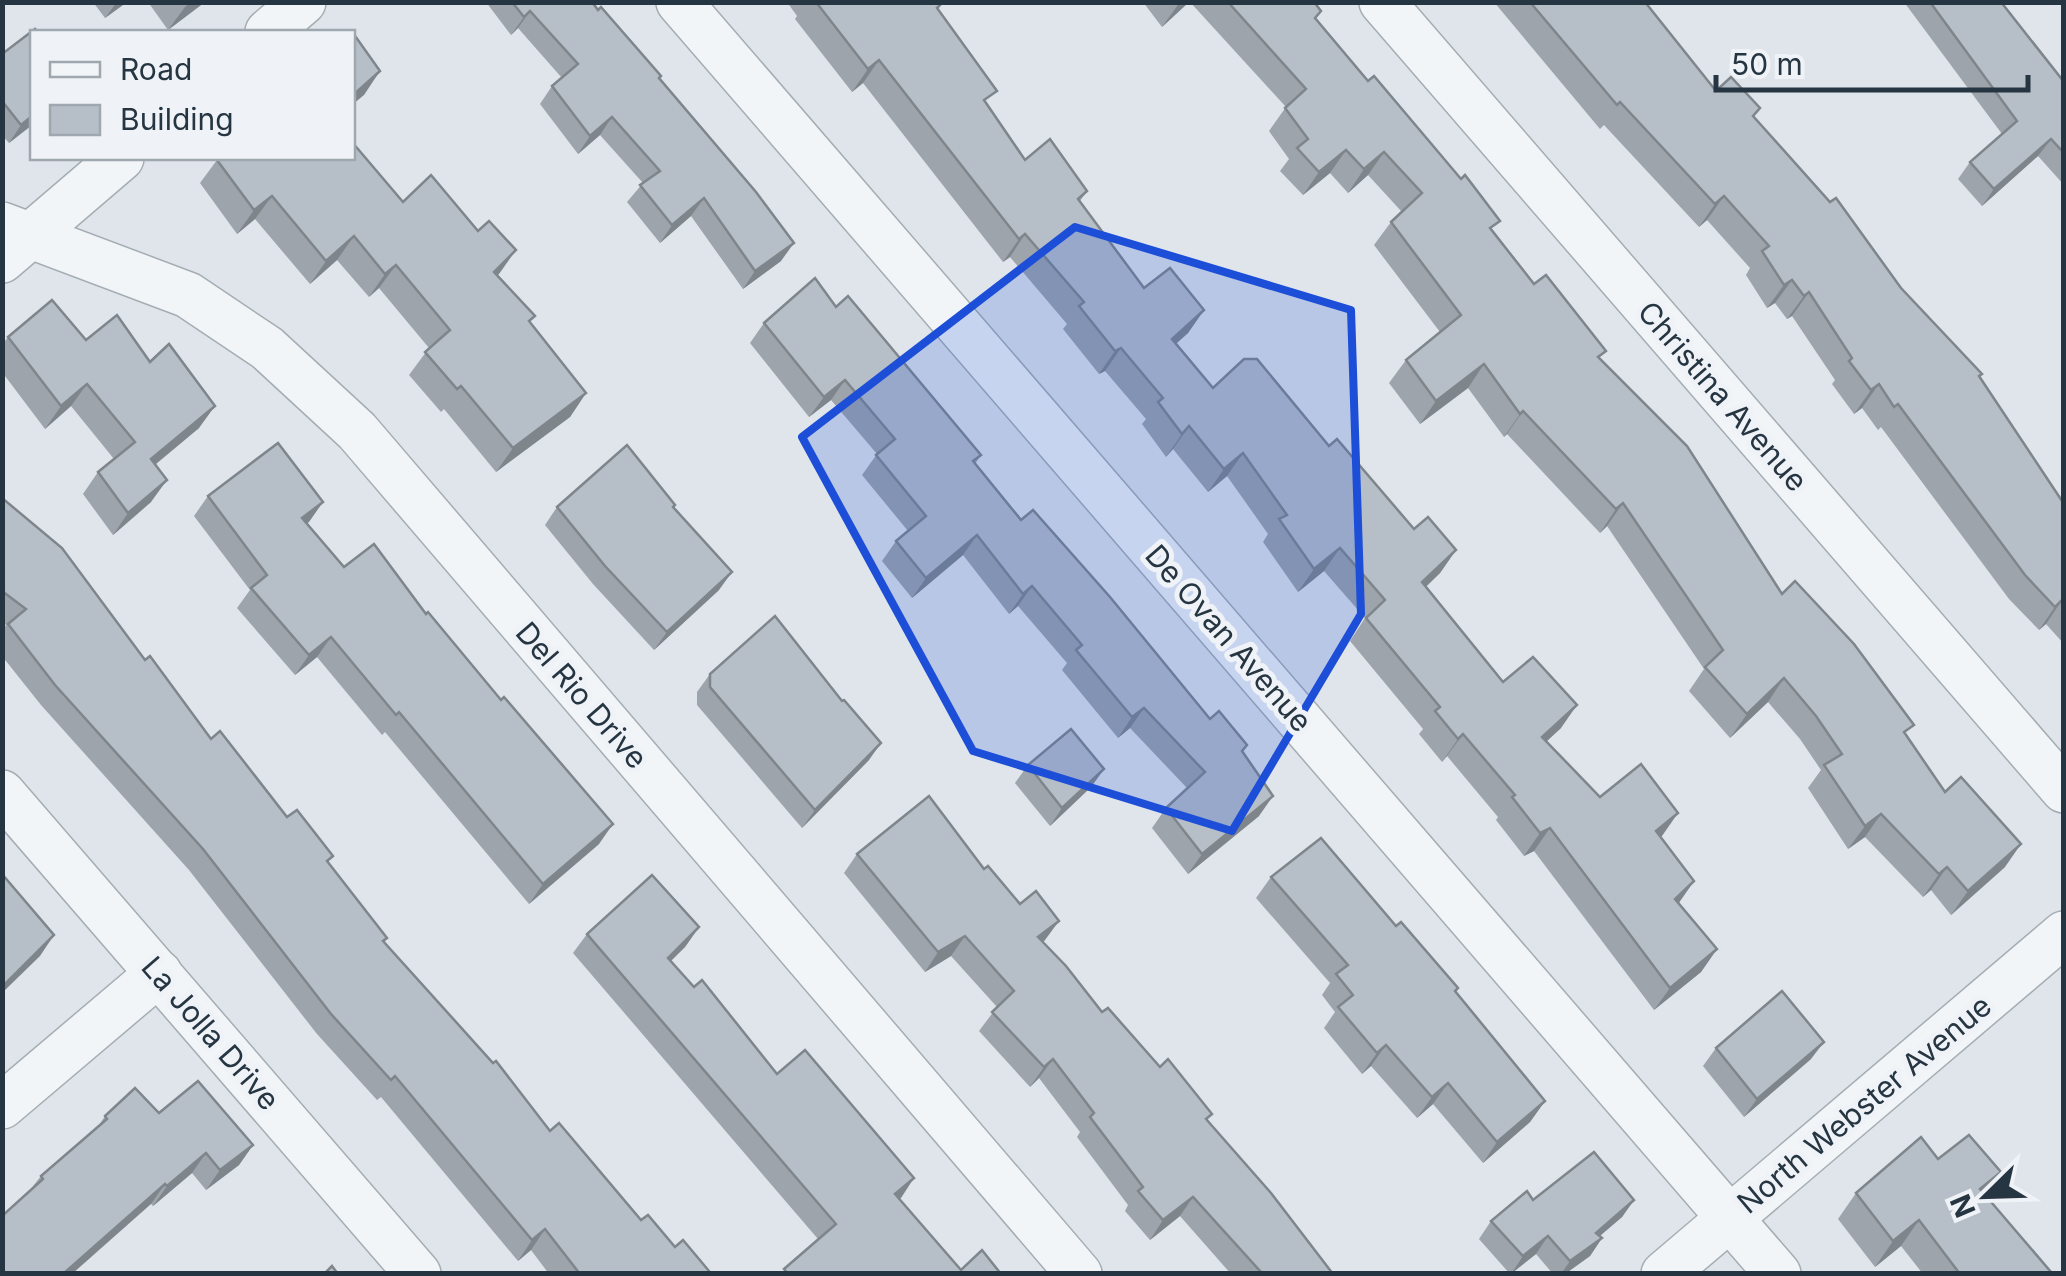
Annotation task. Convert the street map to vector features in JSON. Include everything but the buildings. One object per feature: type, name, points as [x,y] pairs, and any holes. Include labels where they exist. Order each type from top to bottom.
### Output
[{"type":"street","points":[[270,30],[303,2]]},
{"type":"street","name":"De Ovan Avenue","points":[[678,2],[1778,1274]]},
{"type":"street","name":"Christina Avenue","points":[[1382,2],[2064,790]]},
{"type":"street","points":[[12,240],[119,160]]},
{"type":"street","name":"Del Rio Drive","points":[[12,240],[188,295],[266,348],[357,432],[1079,1274]]},
{"type":"street","name":"La Jolla Drive","points":[[2,793],[418,1274]]},
{"type":"street","name":"North Webster Avenue","points":[[1664,1274],[2064,934]]},
{"type":"street","points":[[2,1106],[159,973]]},
{"type":"highlighted area","points":[[1075,227],[1351,310],[1361,614],[1232,831],[973,751],[802,437]]}]
